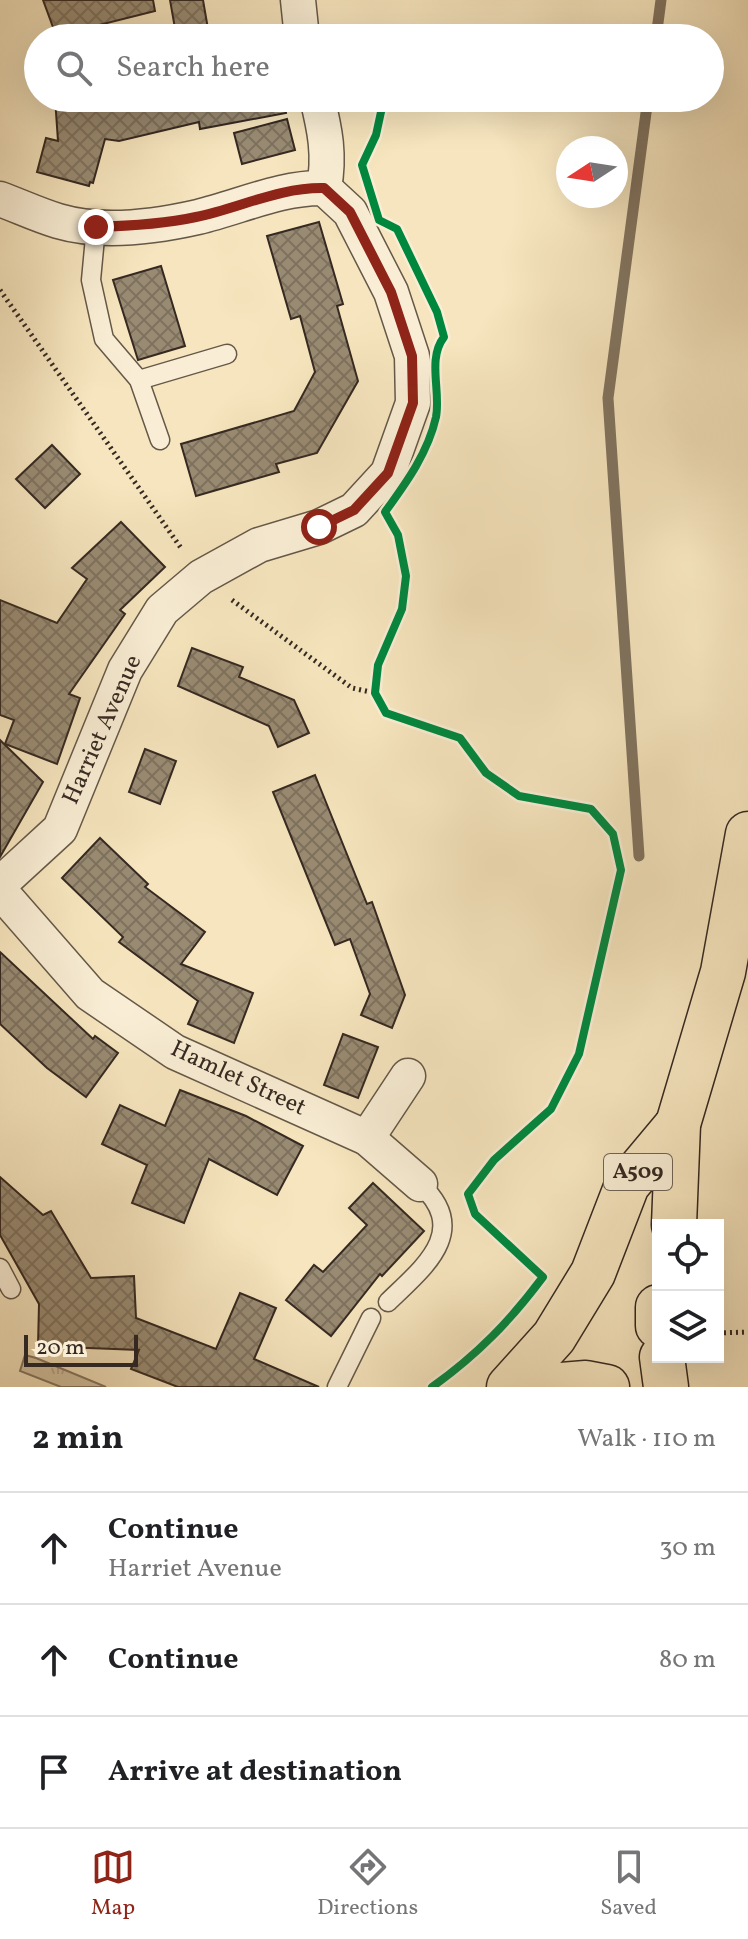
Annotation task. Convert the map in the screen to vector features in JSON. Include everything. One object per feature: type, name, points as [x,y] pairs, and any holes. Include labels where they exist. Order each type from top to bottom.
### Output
[{"type":"highway","name":"A509","points":[[674,1219],[678,1124],[723,972],[748,834]]},
{"type":"highway","name":"A509","points":[[509,1387],[554,1337],[593,1273],[627,1185],[678,1124]]},
{"type":"highway","points":[[663,1363],[666,1387]]},
{"type":"highway","points":[[537,1387],[586,1383],[607,1387]]},
{"type":"street","points":[[298,0],[301,24]]},
{"type":"street","points":[[0,199],[60,221],[96,227],[147,226],[198,217],[302,187],[324,188],[329,161],[328,139],[321,112]]},
{"type":"street","name":"Harriet Avenue","points":[[0,884],[60,829],[125,670],[162,610],[201,577],[259,545],[319,527],[354,510],[388,473],[413,403],[412,356],[391,292],[350,212],[324,188]]},
{"type":"street","name":"Hamlet Street","points":[[0,891],[90,994],[175,1052],[367,1138],[420,1184]]},
{"type":"street","points":[[367,1138],[408,1076]]},
{"type":"lane","points":[[96,227],[91,280],[104,339],[139,380],[160,440]]},
{"type":"lane","points":[[139,380],[227,354]]},
{"type":"lane","points":[[388,1302],[431,1259],[442,1239],[439,1206],[420,1184]]},
{"type":"lane","points":[[0,1268],[11,1289]]},
{"type":"lane","points":[[337,1387],[371,1318]]},
{"type":"path","points":[[0,290],[201,577],[352,688],[375,693]]},
{"type":"path","points":[[376,679],[375,693],[380,703]]},
{"type":"path","points":[[724,1333],[748,1332]]},
{"type":"green space","points":[[25,1355],[106,1387],[61,1387],[20,1371]]},
{"type":"building","points":[[43,0],[153,0],[155,11],[103,24],[52,24]]},
{"type":"building","points":[[170,0],[203,0],[207,24],[174,24]]},
{"type":"building","points":[[56,112],[286,113],[200,129],[199,122],[119,141],[105,139],[93,183],[90,182],[89,186],[37,172],[46,138],[58,141]]},
{"type":"building","points":[[287,119],[295,150],[242,164],[234,133]]},
{"type":"building","points":[[319,222],[343,304],[337,306],[358,381],[317,453],[276,464],[279,472],[196,496],[181,444],[294,411],[315,372],[300,316],[291,319],[267,236]]},
{"type":"building","points":[[161,266],[185,346],[138,360],[113,280]]},
{"type":"building","points":[[52,445],[80,474],[45,508],[16,479]]},
{"type":"building","points":[[121,522],[165,567],[120,610],[125,614],[69,694],[80,698],[57,764],[5,744],[14,720],[0,715],[0,600],[57,623],[87,579],[72,568]]},
{"type":"building","points":[[192,648],[243,667],[239,677],[294,700],[309,733],[278,747],[269,726],[178,686]]},
{"type":"building","points":[[0,740],[43,782],[0,857]]},
{"type":"building","points":[[145,749],[176,761],[160,804],[129,792]]},
{"type":"building","points":[[315,775],[367,904],[372,902],[405,995],[392,1028],[361,1015],[370,994],[350,939],[335,945],[273,792]]},
{"type":"building","points":[[100,838],[148,884],[145,887],[205,932],[181,964],[253,993],[234,1043],[188,1024],[198,1001],[119,942],[123,937],[62,878]]},
{"type":"building","points":[[0,952],[93,1039],[95,1036],[118,1053],[86,1097],[47,1068],[0,1024]]},
{"type":"building","points":[[343,1034],[378,1047],[358,1098],[324,1085]]},
{"type":"building","points":[[180,1090],[246,1116],[303,1146],[277,1195],[209,1159],[184,1223],[132,1203],[147,1165],[102,1144],[120,1105],[165,1126]]},
{"type":"building","points":[[0,1177],[43,1215],[51,1211],[91,1278],[134,1276],[136,1318],[216,1349],[240,1293],[276,1308],[254,1359],[319,1387],[178,1387],[131,1369],[139,1350],[38,1346],[39,1304],[0,1235]]},
{"type":"building","points":[[373,1183],[424,1231],[382,1276],[380,1274],[331,1336],[286,1300],[314,1265],[323,1272],[367,1225],[349,1208]]},
{"type":"waterway","points":[[658,24],[661,0]]},
{"type":"waterway","points":[[639,856],[608,398],[646,112]]},
{"type":"cycle path","points":[[381,112],[376,135],[362,165],[379,220],[397,229],[437,312],[444,337],[436,355],[437,407],[428,443],[385,512],[398,535],[406,576],[402,609],[378,665],[375,693],[386,713],[460,738],[486,773],[519,796],[591,809],[613,834],[621,870],[579,1054],[551,1109],[494,1160],[468,1194],[475,1214],[543,1277],[492,1336],[432,1387]]},
{"type":"route","points":[[96,227],[147,226],[198,217],[302,187],[324,188],[350,212],[391,292],[412,356],[413,403],[388,473],[354,510],[319,527]]}]
